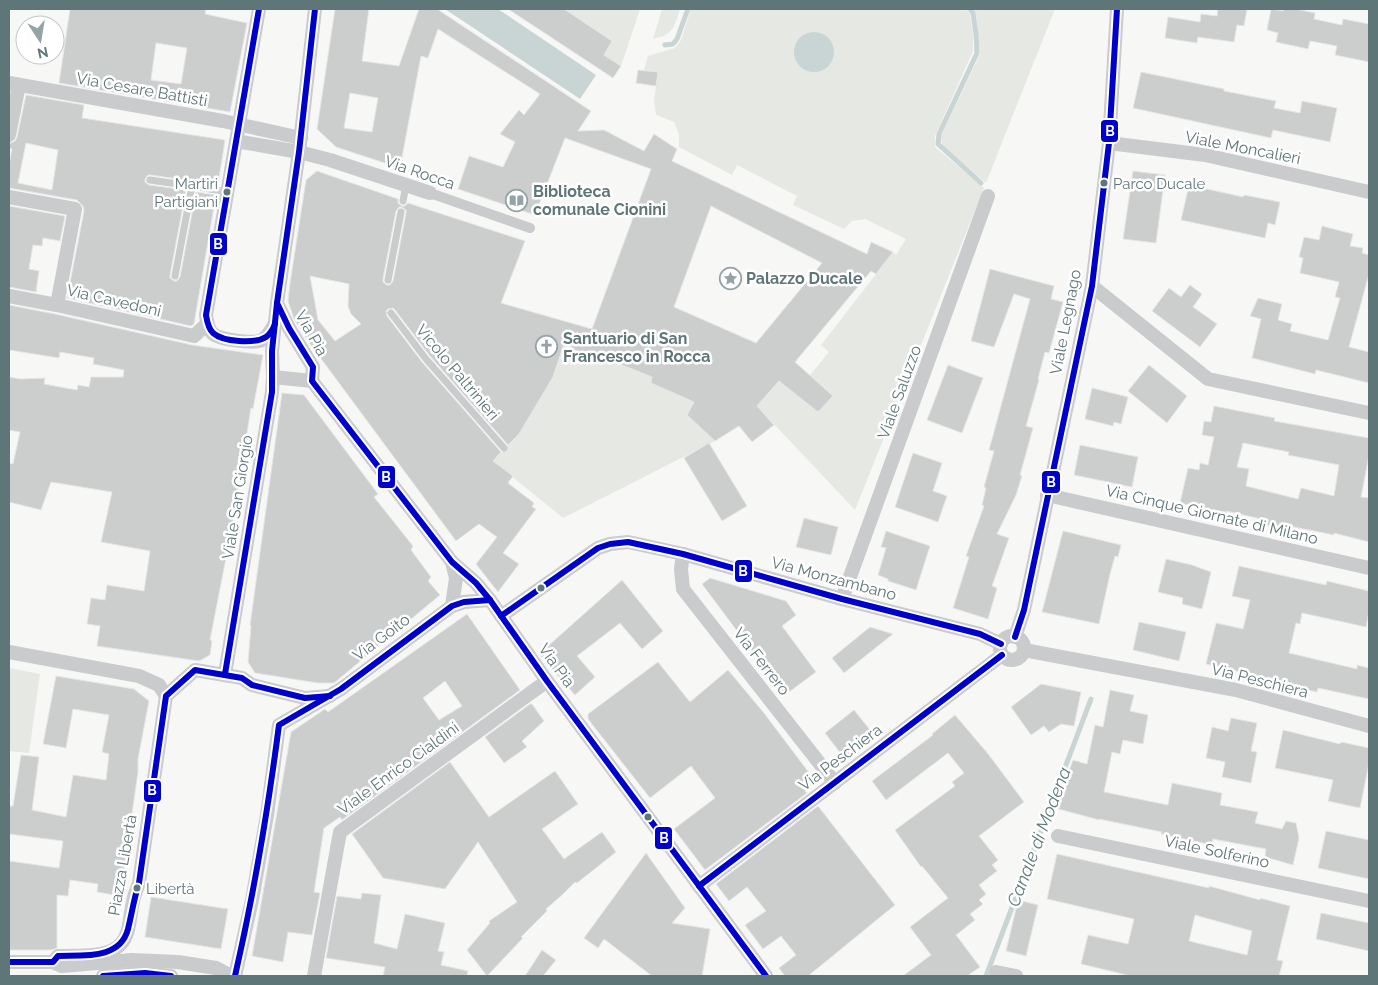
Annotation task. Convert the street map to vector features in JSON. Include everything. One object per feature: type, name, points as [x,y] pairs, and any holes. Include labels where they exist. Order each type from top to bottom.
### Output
[{"type":"street","points":[[260,9],[228,192],[213,253],[206,315],[212,333],[219,338],[255,342],[270,334],[275,324]]},
{"type":"street","name":"Viale San Giorgio","points":[[225,674],[273,377],[272,351],[277,303],[300,145],[315,9]]},
{"type":"street","name":"Viale Legnago","points":[[1014,637],[1024,610],[1092,286],[1109,143],[1117,9]]},
{"type":"street","points":[[9,135],[14,84]]},
{"type":"street","name":"Via Cesare Battisti","points":[[14,84],[239,124],[300,145]]},
{"type":"street","points":[[236,141],[300,145]]},
{"type":"street","name":"Viale Moncalieri","points":[[1109,143],[1205,155],[1369,192]]},
{"type":"street","name":"Via Rocca","points":[[300,145],[330,160],[530,228]]},
{"type":"street","name":"Viale Saluzzo","points":[[842,599],[988,196]]},
{"type":"street","points":[[9,198],[76,209],[58,305]]},
{"type":"street","points":[[1092,286],[1208,379],[1369,413]]},
{"type":"street","name":"Via Cavedoni","points":[[9,296],[58,305],[194,336],[208,324]]},
{"type":"street","name":"Via Pia","points":[[277,303],[288,328],[313,367],[312,381],[452,562],[476,583],[490,600],[547,681],[766,976]]},
{"type":"street","name":"Via Pia","points":[[273,377],[312,381]]},
{"type":"street","name":"Via Cinque Giornate di Milano","points":[[1047,495],[1369,568]]},
{"type":"street","name":"Via Monzambano","points":[[501,616],[598,548],[610,544],[628,542],[683,554],[842,599],[980,634],[1001,650]]},
{"type":"street","name":"Via Ferrero","points":[[683,554],[681,569],[683,589],[835,783]]},
{"type":"street","points":[[452,562],[456,578],[452,606]]},
{"type":"street","name":"Via Goito","points":[[330,696],[452,606],[464,602],[490,600]]},
{"type":"street","points":[[1001,650],[1007,659],[1015,660],[1022,655],[1024,650],[1022,642],[1014,637]]},
{"type":"street","name":"Via Peschiera","points":[[699,886],[835,783],[1001,650],[1006,638],[1014,637]]},
{"type":"street","name":"Via Peschiera","points":[[1024,650],[1236,690],[1369,726]]},
{"type":"street","points":[[9,652],[139,676],[159,685],[166,696],[195,670],[242,678],[252,685],[306,698],[330,696]]},
{"type":"street","name":"Viale Enrico Cialdini","points":[[314,976],[340,832],[547,681]]},
{"type":"street","name":"Piazza Libertà","points":[[53,962],[58,956],[99,954],[115,949],[122,943],[128,930],[133,902],[139,883],[166,696]]},
{"type":"street","points":[[235,976],[252,900],[267,815],[279,725],[330,696]]},
{"type":"street","name":"Viale Solferino","points":[[1058,836],[1369,901]]},
{"type":"street","points":[[9,962],[53,962],[62,966],[132,960],[178,962],[216,968],[231,976]]},
{"type":"street","points":[[996,972],[1016,976]]},
{"type":"street","points":[[103,976],[145,973],[171,976]]},
{"type":"lane","points":[[150,180],[228,192]]},
{"type":"lane","points":[[402,201],[406,185]]},
{"type":"lane","points":[[175,276],[183,248],[192,186]]},
{"type":"lane","points":[[388,280],[401,212]]},
{"type":"lane","name":"Vicolo Paltrinieri","points":[[392,313],[426,360],[504,448]]},
{"type":"shaded area","points":[[445,9],[498,9],[596,75],[580,99]]},
{"type":"shaded area","points":[[564,9],[640,9],[621,66],[604,55],[612,41]]},
{"type":"shaded area","points":[[662,9],[680,9],[672,29],[665,35],[653,39]]},
{"type":"shaded area","points":[[691,9],[966,9],[970,14],[973,51],[935,136],[935,147],[984,188],[855,510],[757,406],[779,381],[818,412],[833,396],[810,375],[829,352],[821,345],[893,252],[896,255],[906,239],[865,219],[852,221],[844,229],[793,205],[797,196],[737,165],[732,175],[679,147],[679,134],[674,122],[656,115],[654,101],[658,72],[644,70],[648,56],[675,48],[681,40]],"holes":[[[808,33],[832,60],[823,69],[799,65],[795,55],[797,42]]]},
{"type":"shaded area","points":[[973,9],[1055,9],[986,183],[942,146],[941,136],[980,54],[976,13]]},
{"type":"shaded area","points":[[814,32],[828,38],[834,52],[828,66],[814,72],[800,66],[794,52],[800,38]]},
{"type":"shaded area","points":[[568,331],[579,339],[578,353],[588,362],[601,360],[602,357],[652,377],[694,402],[687,415],[715,441],[563,518],[493,461],[519,434],[554,376]]},
{"type":"shaded area","points":[[9,668],[40,674],[29,753],[9,751]]},
{"type":"building","points":[[70,9],[206,9],[205,14],[247,23],[230,112],[59,83],[62,65],[65,65],[65,43]],"holes":[[[156,43],[187,48],[181,84],[151,80]]]},
{"type":"building","points":[[335,9],[369,9],[362,61],[399,66],[419,9],[437,9],[591,111],[578,131],[604,130],[644,151],[654,134],[677,149],[672,161],[867,254],[871,242],[893,252],[876,274],[871,271],[795,362],[833,396],[818,412],[779,381],[757,406],[774,425],[752,442],[739,426],[715,441],[687,415],[694,402],[651,383],[652,377],[607,359],[588,362],[565,341],[553,377],[519,434],[508,445],[430,356],[395,310],[393,308],[388,309],[386,311],[387,316],[422,362],[501,452],[493,461],[513,476],[508,483],[534,503],[532,507],[536,509],[503,553],[519,564],[498,592],[476,564],[497,537],[479,524],[456,541],[305,337],[294,319],[288,301],[306,180],[317,171],[398,199],[398,203],[402,206],[408,203],[525,241],[501,303],[592,329],[651,169],[565,138],[535,215],[458,189],[469,156],[503,167],[515,142],[500,134],[519,110],[524,115],[540,94],[438,29],[428,58],[421,56],[400,168],[336,147],[317,129]],"holes":[[[350,93],[378,98],[372,132],[344,128]],[[711,206],[822,263],[756,343],[674,307]],[[399,207],[406,210],[406,213],[393,281],[390,285],[387,285],[383,282],[383,279],[396,211]],[[310,276],[349,284],[348,306],[351,314],[361,324],[335,341],[318,320]]]},
{"type":"building","points":[[508,9],[564,9],[612,41],[604,55],[621,66],[613,78]]},
{"type":"building","points":[[1218,9],[1247,9],[1244,26],[1237,25],[1234,42],[1198,37],[1197,43],[1165,38],[1168,17],[1200,22],[1201,14],[1217,16]]},
{"type":"building","points":[[1271,9],[1283,11],[1284,9],[1296,9],[1315,13],[1314,19],[1342,25],[1343,19],[1369,24],[1369,62],[1335,55],[1337,46],[1310,41],[1308,49],[1276,42],[1278,33],[1267,30]]},
{"type":"building","points":[[638,70],[658,72],[656,86],[636,83]]},
{"type":"building","points":[[1141,72],[1276,101],[1274,108],[1300,113],[1302,101],[1337,108],[1330,142],[1273,130],[1271,138],[1133,108]]},
{"type":"building","points":[[26,95],[84,105],[82,118],[225,140],[218,185],[151,175],[148,175],[145,179],[145,182],[149,185],[186,190],[170,275],[170,278],[174,281],[177,281],[180,277],[196,192],[216,195],[194,324],[191,326],[67,298],[84,211],[83,206],[77,200],[9,188],[9,164],[12,149],[9,148],[9,144],[15,141]],"holes":[[[26,143],[58,150],[52,190],[18,183]]]},
{"type":"building","points":[[1133,171],[1165,175],[1156,243],[1123,239]]},
{"type":"building","points":[[1189,185],[1243,197],[1244,195],[1280,202],[1275,225],[1268,223],[1265,238],[1181,220]]},
{"type":"building","points":[[9,206],[65,216],[60,241],[43,238],[42,246],[33,245],[29,269],[39,271],[36,292],[9,287]]},
{"type":"building","points":[[1322,226],[1353,234],[1350,246],[1363,248],[1362,253],[1369,255],[1369,274],[1349,347],[1369,352],[1369,383],[1316,370],[1315,374],[1252,358],[1261,319],[1250,316],[1258,298],[1282,304],[1278,320],[1292,324],[1290,331],[1328,340],[1340,298],[1335,297],[1339,282],[1300,273],[1303,258],[1299,257],[1304,237],[1319,240]]},
{"type":"building","points":[[990,269],[1054,286],[1051,299],[1063,302],[1049,353],[1045,352],[1026,426],[1033,428],[1020,475],[1022,476],[1016,495],[997,534],[1009,538],[992,586],[997,588],[988,619],[953,608],[969,557],[966,556],[984,506],[982,505],[986,488],[984,487],[994,451],[989,450],[1030,299],[1014,294],[994,347],[971,341]]},
{"type":"building","points":[[1190,285],[1202,294],[1193,307],[1217,324],[1200,347],[1152,311],[1169,288],[1181,297]]},
{"type":"building","points":[[9,305],[192,345],[263,355],[253,409],[251,408],[233,522],[210,640],[212,641],[210,655],[199,661],[97,646],[100,626],[87,624],[91,598],[105,600],[107,585],[144,591],[150,551],[101,542],[112,492],[51,482],[41,510],[9,502],[9,463],[13,464],[20,432],[9,430],[9,377],[21,379],[45,378],[44,384],[77,390],[78,385],[89,387],[91,377],[123,377],[124,370],[93,364],[94,358],[60,352],[59,358],[9,350]]},
{"type":"building","points":[[948,365],[983,378],[962,433],[927,420]]},
{"type":"building","points":[[1149,365],[1187,396],[1167,423],[1128,391]]},
{"type":"building","points":[[1092,388],[1128,397],[1121,424],[1114,422],[1113,426],[1085,419]]},
{"type":"building","points":[[282,393],[304,395],[378,494],[374,497],[413,546],[411,550],[431,577],[428,581],[440,595],[334,683],[318,683],[255,673],[248,662],[250,625]]},
{"type":"building","points":[[1214,406],[1275,418],[1274,421],[1369,438],[1369,455],[1361,497],[1369,498],[1369,542],[1334,533],[1334,535],[1279,524],[1278,528],[1260,523],[1261,519],[1226,511],[1226,514],[1180,503],[1188,468],[1199,470],[1200,463],[1208,465],[1214,437],[1202,435],[1204,421],[1211,422]],"holes":[[[1243,443],[1289,452],[1288,455],[1339,465],[1334,496],[1301,488],[1298,499],[1246,486],[1249,469],[1237,467]]]},
{"type":"building","points":[[709,443],[747,506],[722,521],[684,458]]},
{"type":"building","points":[[1080,445],[1138,457],[1132,487],[1074,475]]},
{"type":"building","points":[[913,453],[942,463],[933,491],[947,496],[938,522],[895,507]]},
{"type":"building","points":[[804,518],[838,527],[831,555],[796,547]]},
{"type":"building","points":[[886,531],[930,546],[916,590],[888,581],[888,579],[878,575],[886,548],[881,547]]},
{"type":"building","points":[[1063,531],[1121,545],[1118,557],[1115,556],[1099,624],[1042,612]]},
{"type":"building","points":[[1166,559],[1211,572],[1202,609],[1182,604],[1183,598],[1158,592]]},
{"type":"building","points":[[1239,566],[1326,585],[1327,581],[1369,591],[1369,611],[1366,627],[1302,613],[1300,624],[1296,623],[1289,653],[1357,669],[1357,665],[1369,668],[1369,699],[1318,688],[1317,692],[1299,688],[1300,686],[1206,664],[1216,623],[1243,629],[1250,600],[1232,596]]},
{"type":"building","points":[[710,578],[786,601],[796,615],[782,626],[816,672],[785,695],[702,584]]},
{"type":"building","points":[[622,580],[663,631],[642,649],[620,623],[577,656],[595,677],[575,695],[539,654]]},
{"type":"building","points":[[467,614],[520,690],[342,820],[340,817],[324,828],[314,892],[320,893],[312,935],[288,932],[283,962],[252,956],[291,732],[325,709],[328,712]],"holes":[[[445,681],[462,706],[439,720],[423,698]]]},
{"type":"building","points":[[1139,622],[1186,632],[1179,661],[1133,650]]},
{"type":"building","points":[[870,627],[893,634],[844,673],[832,658]]},
{"type":"building","points":[[658,662],[690,702],[728,670],[764,713],[816,782],[805,791],[807,793],[705,870],[674,829],[715,798],[691,766],[650,798],[588,719],[588,714]]},
{"type":"building","points":[[56,676],[134,689],[149,701],[138,759],[138,772],[120,896],[97,892],[98,884],[70,880],[68,896],[57,895],[57,948],[51,950],[9,950],[9,861],[59,868],[63,841],[9,834],[9,806],[13,806],[21,755],[39,757],[32,810],[66,817],[73,775],[106,780],[109,754],[102,752],[109,715],[73,709],[66,748],[43,744]]},
{"type":"building","points":[[1041,684],[1081,692],[1074,726],[1061,724],[1049,732],[1044,726],[1031,735],[1011,707]]},
{"type":"building","points":[[1110,690],[1134,695],[1130,711],[1148,715],[1143,744],[1123,740],[1120,754],[1112,752],[1104,792],[1168,805],[1172,783],[1222,793],[1220,805],[1258,812],[1255,823],[1282,829],[1286,821],[1296,823],[1299,838],[1293,865],[1265,857],[1266,849],[1213,839],[1212,845],[1161,834],[1162,832],[1099,820],[1055,808],[1073,760],[1087,764],[1095,725],[1103,727]]},
{"type":"building","points":[[532,704],[544,721],[522,741],[527,747],[504,763],[485,737]]},
{"type":"building","points":[[854,710],[875,736],[845,759],[825,733]]},
{"type":"building","points":[[955,715],[989,755],[1024,802],[979,836],[998,860],[992,865],[997,871],[979,885],[986,894],[979,900],[983,904],[970,914],[975,920],[956,935],[980,967],[967,976],[903,976],[931,955],[910,927],[948,898],[921,867],[895,830],[955,786],[952,782],[964,773],[948,753],[886,800],[872,781],[933,735]]},
{"type":"building","points":[[1231,718],[1257,723],[1251,751],[1257,752],[1251,783],[1222,777],[1225,762],[1206,758],[1212,727],[1228,731]]},
{"type":"building","points":[[1283,730],[1340,744],[1341,742],[1369,748],[1369,763],[1360,808],[1328,801],[1333,780],[1275,768]]},
{"type":"building","points":[[450,762],[489,817],[555,771],[578,804],[542,829],[564,859],[602,832],[616,852],[577,883],[575,882],[546,909],[547,911],[487,976],[467,950],[490,923],[489,921],[517,902],[478,842],[445,889],[383,878],[352,834]]},
{"type":"building","points":[[818,806],[895,905],[808,976],[785,976],[779,968],[796,955],[781,936],[763,949],[745,925],[766,911],[747,887],[729,901],[716,884]]},
{"type":"building","points":[[1326,831],[1369,840],[1369,879],[1318,868]]},
{"type":"building","points":[[646,853],[685,908],[672,923],[710,929],[702,976],[652,976],[604,939],[598,948],[584,938]]},
{"type":"building","points":[[1057,854],[1209,888],[1209,886],[1290,906],[1277,960],[1283,961],[1279,976],[1131,976],[1081,964],[1088,935],[1128,944],[1134,919],[1047,899]],"holes":[[[1195,915],[1252,931],[1247,955],[1189,941]]]},
{"type":"building","points":[[362,893],[381,895],[374,943],[397,949],[405,914],[445,923],[438,951],[444,952],[441,965],[468,971],[467,976],[383,976],[385,967],[326,958],[337,896],[361,899]]},
{"type":"building","points":[[151,897],[228,909],[221,949],[145,937]]},
{"type":"building","points":[[1018,900],[1038,905],[1026,956],[1006,951]]},
{"type":"building","points":[[1321,913],[1369,923],[1369,951],[1316,939]]},
{"type":"building","points":[[542,950],[556,960],[543,976],[525,976]]},
{"type":"waterway","points":[[665,45],[673,44],[677,39],[688,9]]},
{"type":"waterway","points":[[970,9],[973,13],[977,53],[939,134],[938,144],[981,183]]},
{"type":"waterway","name":"Canale di Modena","points":[[986,976],[1091,699]]},
{"type":"transit line","name":"B","points":[[259,9],[206,315],[209,327],[213,333],[231,340],[254,341],[261,339],[269,334],[275,324]]},
{"type":"transit line","name":"B","points":[[225,674],[272,392],[272,351],[277,303],[299,152],[315,9]]},
{"type":"transit line","name":"B","points":[[1015,637],[1024,610],[1092,286],[1109,143],[1117,9]]},
{"type":"transit line","name":"B","points":[[277,303],[289,328],[313,367],[312,381],[452,562],[476,583],[490,600],[547,681],[766,976]]},
{"type":"transit line","name":"B","points":[[501,616],[598,548],[610,544],[628,542],[683,554],[842,599],[980,634],[1001,644]]},
{"type":"transit line","name":"B","points":[[235,976],[260,851],[279,725],[341,689],[452,606],[464,602],[490,600]]},
{"type":"transit line","name":"B","points":[[699,886],[1002,655]]},
{"type":"transit line","name":"B","points":[[9,962],[53,962],[58,956],[99,954],[109,951],[124,939],[139,883],[166,696],[195,670],[242,678],[252,685],[305,698],[330,696]]},
{"type":"transit line","name":"B","points":[[103,976],[145,973],[171,976]]},
{"type":"place","name":"Parco Ducale","points":[[1104,183]]},
{"type":"place","name":"Martiri Partigiani","points":[[227,192]]},
{"type":"place","name":"Biblioteca comunale Cionini","points":[[517,200]]},
{"type":"place","name":"Palazzo Ducale","points":[[730,278]]},
{"type":"place","name":"Santuario di San Francesco in Rocca","points":[[547,347]]},
{"type":"place","name":"Libertà","points":[[137,888]]}]
